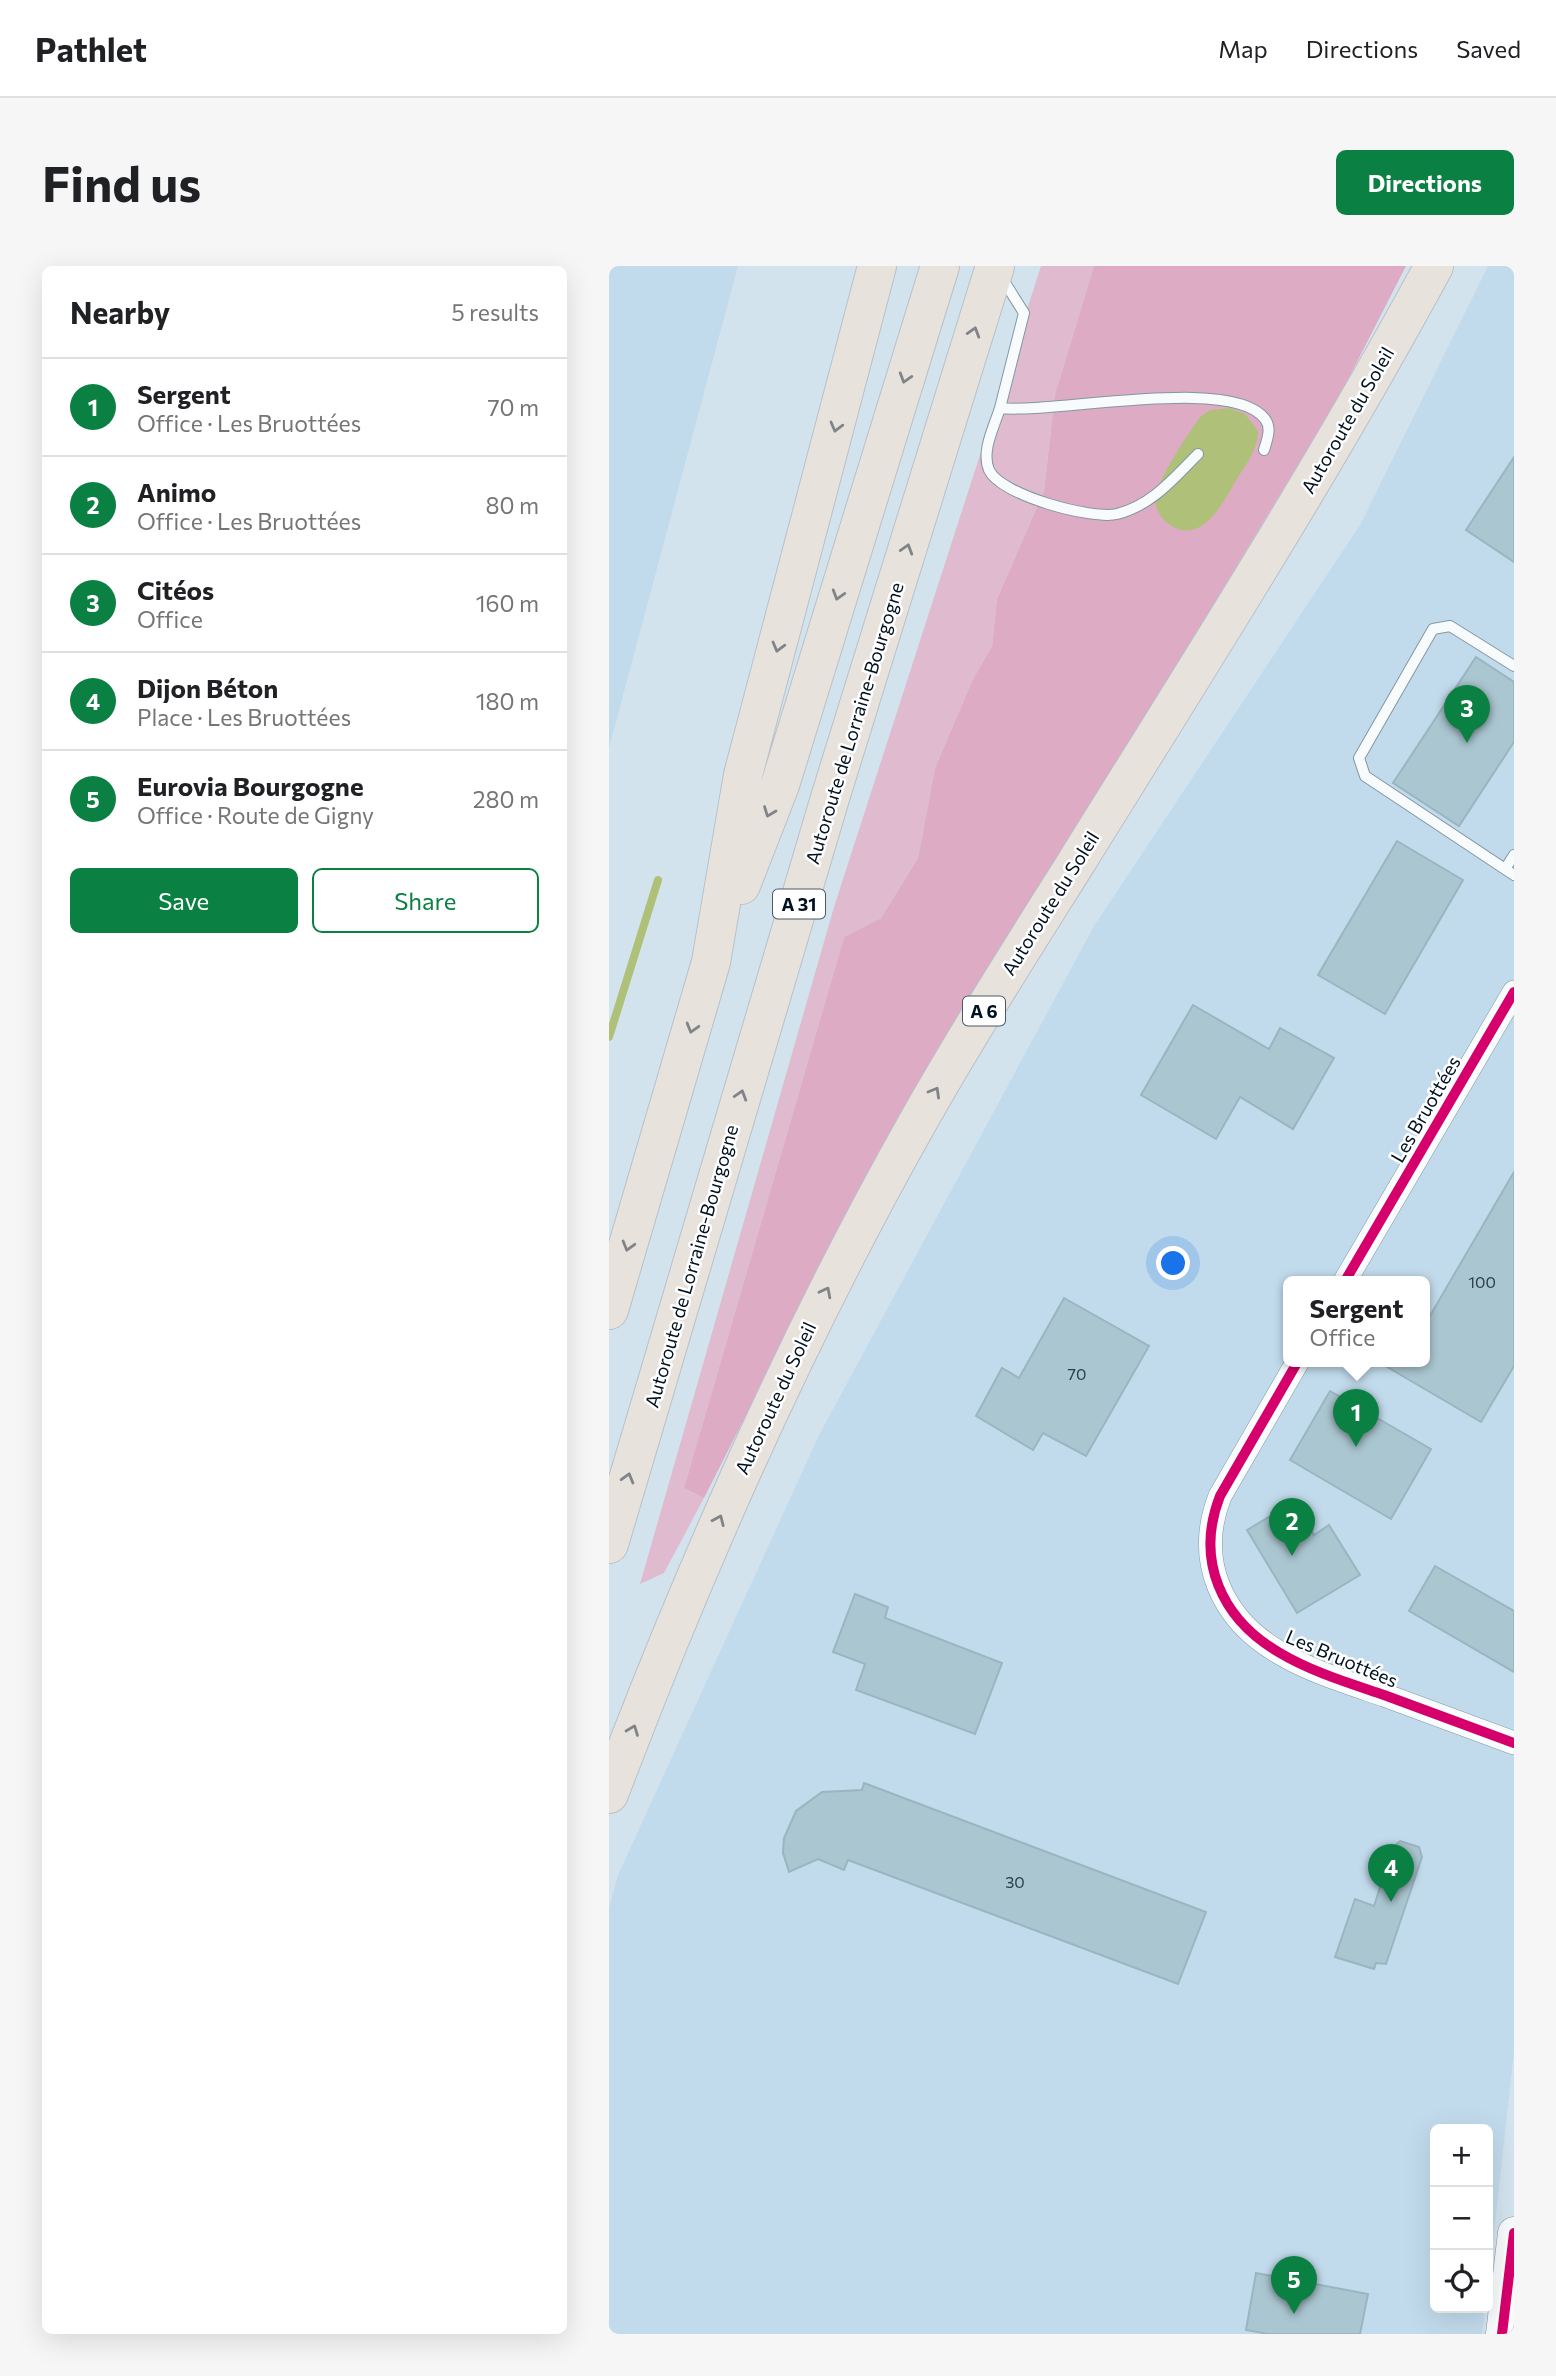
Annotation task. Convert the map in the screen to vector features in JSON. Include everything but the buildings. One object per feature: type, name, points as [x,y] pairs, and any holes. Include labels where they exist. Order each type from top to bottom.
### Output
[{"type":"highway","points":[[711,962],[743,775],[877,266]]},
{"type":"highway","points":[[609,1310],[711,962],[780,785],[940,266]]},
{"type":"highway","name":"Autoroute du Soleil","points":[[609,1794],[718,1522],[797,1350],[861,1226],[973,1028],[1319,470],[1434,266]]},
{"type":"highway","name":"Autoroute de Lorraine-Bourgogne","points":[[609,1544],[827,811],[995,267]]},
{"type":"street","name":"Les Bruottées","points":[[1348,1276],[1514,992]]},
{"type":"street","name":"Les Bruottées","points":[[1295,1367],[1220,1496],[1211,1517],[1208,1541],[1211,1570],[1222,1596],[1248,1629],[1280,1653],[1324,1673],[1514,1743]]},
{"type":"street","points":[[1502,2334],[1514,2233]]},
{"type":"lane","points":[[995,267],[1024,313],[986,455],[993,477],[1014,491],[1080,512],[1115,514],[1141,505],[1156,496],[1198,454]]},
{"type":"lane","points":[[1000,408],[1165,398],[1235,401],[1249,405],[1266,420],[1269,432],[1264,450]]},
{"type":"lane","points":[[1514,666],[1450,626],[1433,629],[1359,758],[1365,776],[1509,872],[1514,855]]},
{"type":"shaded area","points":[[609,266],[738,266],[609,748]]},
{"type":"shaded area","points":[[1041,266],[1094,266],[1055,394],[1044,491],[997,599],[992,646],[973,679],[935,768],[918,858],[881,918],[844,937],[684,1488],[704,1498],[664,1573],[640,1584],[834,907]]},
{"type":"shaded area","points":[[1094,266],[1406,266],[1339,397],[869,1173],[704,1498],[684,1488],[844,937],[881,918],[918,858],[935,768],[973,679],[992,646],[997,599],[1044,491],[1055,394]]},
{"type":"shaded area","points":[[1488,266],[1514,266],[1514,2052],[1493,2241],[1493,2124],[1430,2124],[1430,2313],[1484,2313],[1482,2334],[609,2334],[609,1908],[618,1875],[819,1435],[1094,926],[1360,525]]},
{"type":"shaded area","points":[[1229,408],[1245,414],[1258,431],[1255,448],[1211,518],[1202,526],[1180,530],[1167,523],[1157,509],[1155,500],[1161,481],[1201,416],[1210,410]]},
{"type":"waterway","points":[[609,1037],[658,880]]},
{"type":"cycle path","points":[[1348,1276],[1514,992]]},
{"type":"cycle path","points":[[1295,1367],[1220,1496],[1213,1520],[1212,1565],[1228,1605],[1259,1639],[1305,1666],[1514,1743]]},
{"type":"cycle path","points":[[1502,2334],[1514,2233]]},
{"type":"place","name":"Citéos","points":[[1467,743]]},
{"type":"place","name":"Sergent","points":[[1356,1447]]},
{"type":"place","name":"Animo","points":[[1292,1556]]},
{"type":"place","name":"Dijon Béton","points":[[1391,1902]]},
{"type":"place","name":"Eurovia Bourgogne","points":[[1294,2314]]}]
